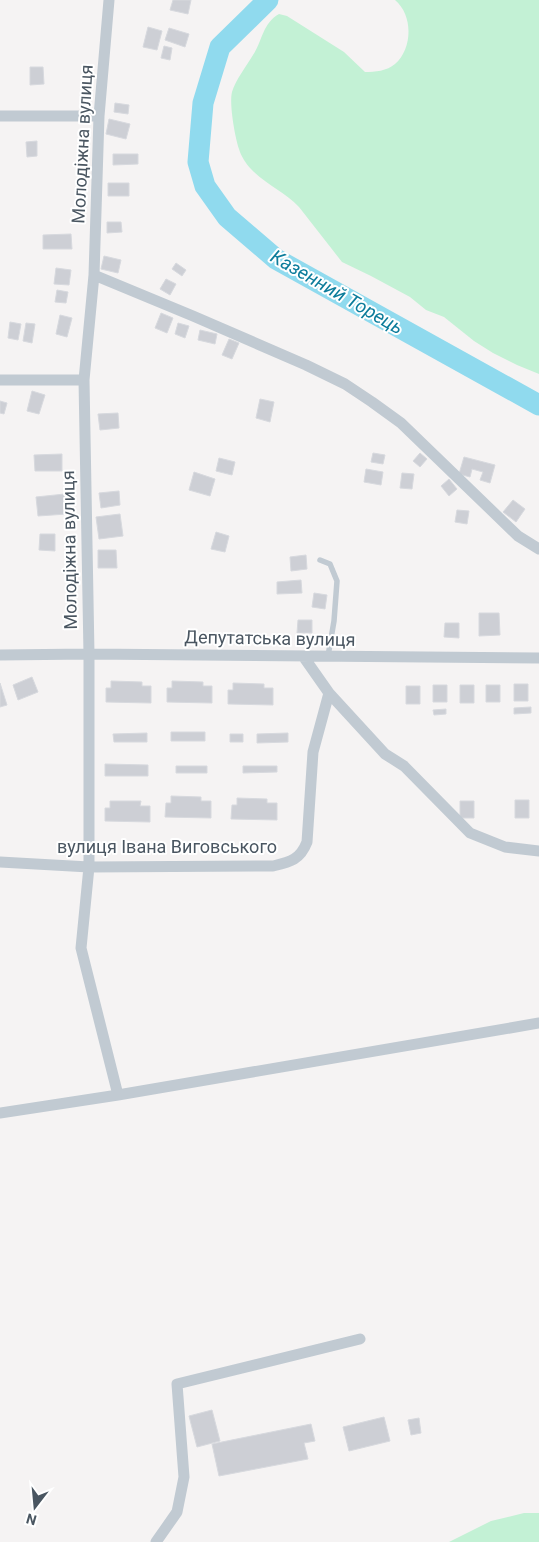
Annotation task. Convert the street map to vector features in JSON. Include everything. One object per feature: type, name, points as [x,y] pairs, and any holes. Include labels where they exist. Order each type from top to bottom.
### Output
[{"type":"street","name":"Молодіжна вулиця","points":[[109,0],[99,116],[94,275],[84,380],[89,654],[89,867],[81,948],[118,1095]]},
{"type":"street","points":[[0,116],[99,116]]},
{"type":"street","points":[[94,275],[306,365],[345,384],[401,423],[518,536],[539,549]]},
{"type":"street","points":[[0,380],[84,380]]},
{"type":"street","name":"Депутатська вулиця","points":[[0,655],[539,658]]},
{"type":"street","points":[[303,656],[329,693],[385,754],[404,766],[470,833],[505,847],[539,852]]},
{"type":"street","name":"вулиця Івана Виговського","points":[[0,862],[89,867],[273,866],[290,862],[303,853],[307,842],[313,752],[329,693]]},
{"type":"street","points":[[0,1113],[118,1095],[539,1023]]},
{"type":"street","points":[[156,1542],[177,1512],[184,1477],[177,1384],[360,1339]]},
{"type":"lane","points":[[320,560],[330,564],[337,581],[334,621],[328,656]]},
{"type":"green space","points":[[395,0],[539,0],[539,374],[493,353],[474,341],[444,317],[426,310],[410,297],[342,262],[299,207],[247,165],[240,152],[233,120],[232,92],[266,27],[273,18],[279,14],[287,16],[344,52],[365,72],[385,70],[395,64],[401,57],[408,41],[408,23],[401,6]]},
{"type":"green space","points":[[524,1513],[539,1513],[539,1542],[449,1542],[491,1521]]},
{"type":"building","points":[[173,0],[191,0],[188,14],[170,10]]},
{"type":"building","points":[[148,27],[162,31],[157,50],[143,47]]},
{"type":"building","points":[[169,28],[189,34],[185,47],[165,40]]},
{"type":"building","points":[[164,46],[172,48],[170,60],[161,58]]},
{"type":"building","points":[[30,67],[43,67],[44,84],[30,85]]},
{"type":"building","points":[[115,103],[129,105],[128,114],[114,112]]},
{"type":"building","points":[[109,119],[130,124],[126,139],[106,134]]},
{"type":"building","points":[[37,141],[37,156],[27,157],[26,142]]},
{"type":"building","points":[[113,154],[138,154],[138,164],[113,165]]},
{"type":"building","points":[[108,183],[129,183],[129,196],[108,196]]},
{"type":"building","points":[[107,222],[121,222],[122,232],[107,233]]},
{"type":"building","points":[[71,234],[72,249],[43,249],[43,235]]},
{"type":"building","points":[[104,256],[121,260],[118,273],[101,269]]},
{"type":"building","points":[[176,263],[186,270],[182,276],[172,269]]},
{"type":"building","points":[[56,268],[71,270],[69,285],[54,284]]},
{"type":"building","points":[[166,279],[176,284],[170,295],[160,289]]},
{"type":"building","points":[[57,290],[68,292],[66,303],[55,302]]},
{"type":"building","points":[[161,313],[173,318],[167,333],[155,328]]},
{"type":"building","points":[[60,315],[72,318],[67,337],[56,334]]},
{"type":"building","points":[[10,322],[21,324],[18,340],[8,338]]},
{"type":"building","points":[[26,323],[35,324],[32,343],[23,341]]},
{"type":"building","points":[[178,323],[189,326],[185,338],[175,334]]},
{"type":"building","points":[[200,330],[217,334],[215,344],[198,340]]},
{"type":"building","points":[[229,339],[239,343],[232,359],[222,355]]},
{"type":"building","points":[[32,391],[45,395],[39,414],[27,411]]},
{"type":"building","points":[[260,399],[274,402],[270,422],[256,418]]},
{"type":"building","points":[[0,401],[7,403],[4,414],[0,413]]},
{"type":"building","points":[[118,413],[119,428],[100,430],[98,414]]},
{"type":"building","points":[[373,453],[385,455],[383,464],[371,462]]},
{"type":"building","points":[[420,453],[427,459],[420,467],[413,461]]},
{"type":"building","points":[[62,454],[62,471],[35,471],[34,455]]},
{"type":"building","points":[[464,457],[495,465],[490,483],[480,480],[483,472],[472,469],[470,477],[459,474]]},
{"type":"building","points":[[219,458],[235,462],[232,475],[216,471]]},
{"type":"building","points":[[366,469],[383,472],[381,485],[364,482]]},
{"type":"building","points":[[194,472],[215,479],[210,496],[189,490]]},
{"type":"building","points":[[402,473],[414,474],[412,489],[400,488]]},
{"type":"building","points":[[449,479],[457,489],[449,496],[441,486]]},
{"type":"building","points":[[119,491],[120,505],[101,508],[99,493]]},
{"type":"building","points":[[65,494],[67,514],[38,516],[36,497]]},
{"type":"building","points":[[513,500],[525,509],[516,522],[503,512]]},
{"type":"building","points":[[457,510],[469,511],[467,524],[455,522]]},
{"type":"building","points":[[120,514],[123,536],[99,539],[96,517]]},
{"type":"building","points":[[216,532],[229,536],[225,552],[211,549]]},
{"type":"building","points":[[40,534],[55,534],[55,551],[39,550]]},
{"type":"building","points":[[98,550],[116,550],[117,568],[98,568]]},
{"type":"building","points":[[306,555],[307,569],[291,571],[290,557]]},
{"type":"building","points":[[301,580],[302,593],[277,594],[277,582]]},
{"type":"building","points":[[314,593],[327,595],[325,609],[312,607]]},
{"type":"building","points":[[479,613],[499,613],[500,635],[479,636]]},
{"type":"building","points":[[298,620],[312,620],[312,633],[297,633]]},
{"type":"building","points":[[445,623],[459,623],[459,638],[444,637]]},
{"type":"building","points":[[32,677],[38,692],[18,700],[13,685]]},
{"type":"building","points":[[111,681],[142,682],[142,686],[151,686],[151,703],[106,702],[106,688],[111,688]]},
{"type":"building","points":[[172,681],[203,682],[203,686],[212,686],[212,703],[167,702],[167,688],[172,688]]},
{"type":"building","points":[[0,683],[7,705],[0,707]]},
{"type":"building","points":[[233,683],[264,684],[264,688],[273,688],[273,705],[228,704],[228,690],[233,690]]},
{"type":"building","points":[[514,684],[528,684],[528,701],[514,701]]},
{"type":"building","points":[[433,685],[447,685],[447,702],[433,702]]},
{"type":"building","points":[[460,685],[474,685],[474,703],[460,703]]},
{"type":"building","points":[[486,685],[500,685],[500,702],[486,702]]},
{"type":"building","points":[[406,686],[420,686],[420,704],[406,704]]},
{"type":"building","points":[[531,707],[531,713],[514,714],[514,708]]},
{"type":"building","points":[[446,709],[446,714],[434,715],[433,710]]},
{"type":"building","points":[[171,732],[205,732],[205,741],[171,741]]},
{"type":"building","points":[[147,733],[147,742],[114,742],[113,734]]},
{"type":"building","points":[[288,733],[288,742],[257,743],[257,734]]},
{"type":"building","points":[[230,734],[243,734],[243,742],[230,742]]},
{"type":"building","points":[[105,764],[148,765],[148,776],[105,776]]},
{"type":"building","points":[[176,766],[207,766],[207,773],[176,773]]},
{"type":"building","points":[[243,766],[277,766],[277,772],[243,773]]},
{"type":"building","points":[[171,796],[201,797],[201,801],[211,801],[211,818],[165,817],[166,803],[171,803]]},
{"type":"building","points":[[237,798],[267,799],[267,803],[277,803],[277,820],[231,819],[232,805],[237,805]]},
{"type":"building","points":[[515,800],[529,800],[529,818],[515,818]]},
{"type":"building","points":[[110,801],[141,801],[140,806],[150,806],[150,822],[105,821],[105,808],[110,808]]},
{"type":"building","points":[[460,801],[474,801],[474,818],[460,818]]},
{"type":"building","points":[[212,1410],[220,1441],[197,1447],[189,1416]]},
{"type":"building","points":[[384,1417],[390,1441],[349,1451],[343,1427]]},
{"type":"building","points":[[419,1418],[421,1433],[411,1435],[408,1420]]},
{"type":"building","points":[[311,1424],[315,1441],[304,1443],[308,1459],[219,1476],[212,1444]]},
{"type":"waterway","name":"Казенний Торець","points":[[268,0],[220,47],[203,103],[198,162],[205,186],[227,217],[276,259],[539,405]]}]
